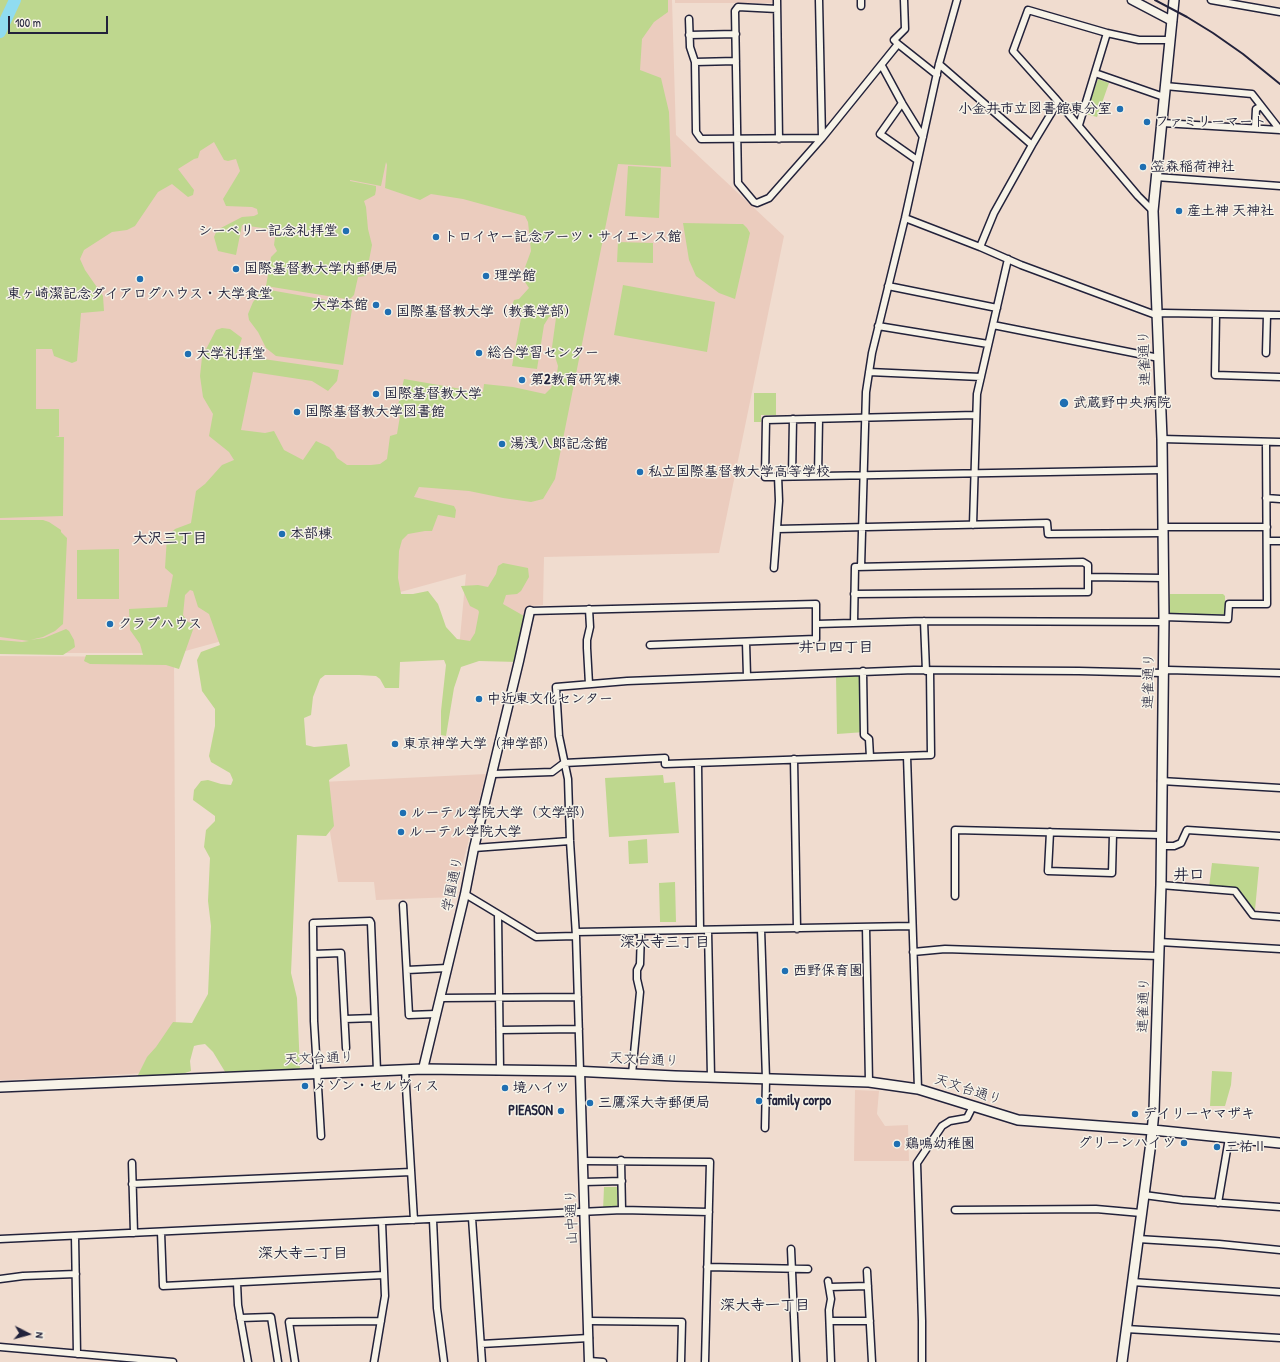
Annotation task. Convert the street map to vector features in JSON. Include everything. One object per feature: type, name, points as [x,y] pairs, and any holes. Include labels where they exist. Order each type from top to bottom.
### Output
[{"type":"main road","name":"連雀通り","points":[[1122,1362],[1153,1130],[1161,885],[1164,578],[1160,358],[1153,211],[1174,0]]},
{"type":"main road","name":"天文台通り","points":[[0,1088],[423,1069],[580,1071],[868,1082],[918,1089],[1018,1120],[1153,1130],[1280,1144]]},
{"type":"street","points":[[777,0],[779,139]]},
{"type":"street","points":[[819,0],[822,138]]},
{"type":"street","points":[[904,0],[905,29],[894,40],[937,75]]},
{"type":"street","points":[[862,567],[865,418],[866,392],[869,372],[878,326],[905,218],[939,64],[957,0]]},
{"type":"street","points":[[1132,0],[1172,21]]},
{"type":"street","points":[[1211,0],[1280,12]]},
{"type":"street","points":[[777,9],[738,7],[735,11],[738,183],[754,202],[757,203],[769,198],[822,138],[882,66],[898,44]]},
{"type":"street","points":[[1153,211],[1138,196],[1079,125],[1013,51],[1028,10],[1107,33],[1139,40],[1170,40]]},
{"type":"street","points":[[689,19],[690,47],[695,62],[696,132],[701,139],[737,140],[822,138]]},
{"type":"street","points":[[1079,125],[1107,33]]},
{"type":"street","points":[[689,35],[736,34]]},
{"type":"street","points":[[695,62],[736,61]]},
{"type":"street","points":[[939,64],[1032,145]]},
{"type":"street","points":[[882,66],[922,137]]},
{"type":"street","points":[[1095,73],[1164,97]]},
{"type":"street","points":[[1166,86],[1252,94],[1280,130]]},
{"type":"street","points":[[980,247],[994,213],[1058,102]]},
{"type":"street","points":[[902,103],[880,134],[917,160]]},
{"type":"street","points":[[1255,128],[1256,109],[1261,106]]},
{"type":"street","points":[[1162,123],[1280,130]]},
{"type":"street","points":[[1156,177],[1280,186]]},
{"type":"street","points":[[905,218],[980,247],[1008,260],[1153,314],[1280,315]]},
{"type":"street","points":[[974,525],[977,394],[1008,260]]},
{"type":"street","points":[[888,286],[997,308]]},
{"type":"street","points":[[1216,314],[1215,375],[1280,377]]},
{"type":"street","points":[[1266,353],[1267,315]]},
{"type":"street","points":[[993,325],[1160,358]]},
{"type":"street","points":[[878,326],[988,344]]},
{"type":"street","points":[[869,372],[981,377]]},
{"type":"street","points":[[976,415],[766,420],[765,476],[1162,470]]},
{"type":"street","points":[[818,476],[819,418]]},
{"type":"street","points":[[792,476],[793,419]]},
{"type":"street","points":[[1162,439],[1280,442]]},
{"type":"street","points":[[817,624],[924,621],[1228,619],[1229,604],[1267,604],[1266,442]]},
{"type":"street","points":[[774,568],[779,501],[778,476]]},
{"type":"street","points":[[1266,498],[1280,499]]},
{"type":"street","points":[[777,529],[1047,523],[1048,534],[1266,527]]},
{"type":"street","points":[[1267,541],[1280,541]]},
{"type":"street","points":[[854,594],[1088,592],[1088,565],[1083,562],[855,567],[854,594],[854,623]]},
{"type":"street","points":[[1088,577],[1164,578]]},
{"type":"street","points":[[530,611],[816,604],[816,639],[650,645]]},
{"type":"street","points":[[589,609],[590,627],[587,640],[589,684]]},
{"type":"street","name":"学園通り","points":[[423,1069],[530,611]]},
{"type":"street","points":[[493,774],[552,772],[564,763],[665,758],[665,764],[931,755],[928,671],[924,621]]},
{"type":"street","points":[[746,642],[747,676]]},
{"type":"street","points":[[580,1071],[576,934],[568,779],[559,736],[556,687],[627,680],[863,671],[1079,671],[1163,673],[1168,670],[1280,673]]},
{"type":"street","points":[[863,671],[864,735],[869,739],[870,757]]},
{"type":"street","points":[[907,756],[918,1089]]},
{"type":"street","points":[[794,759],[797,929]]},
{"type":"street","points":[[698,763],[700,930]]},
{"type":"street","points":[[1162,781],[1280,788]]},
{"type":"street","points":[[956,896],[955,830],[1161,835]]},
{"type":"street","points":[[1161,846],[1174,846],[1181,843],[1187,830],[1280,836]]},
{"type":"street","points":[[1050,832],[1048,871],[1112,873],[1113,834]]},
{"type":"street","points":[[474,848],[570,841]]},
{"type":"street","points":[[1161,885],[1235,891],[1253,915],[1280,917]]},
{"type":"street","points":[[464,894],[536,937],[641,931],[912,926]]},
{"type":"street","points":[[403,906],[409,1015],[436,1014]]},
{"type":"street","points":[[498,914],[500,1070]]},
{"type":"street","points":[[321,1136],[314,1020],[313,923],[370,921],[371,923],[377,1071]]},
{"type":"street","points":[[866,927],[868,1082]]},
{"type":"street","points":[[762,929],[766,1079],[765,1128]]},
{"type":"street","points":[[708,930],[711,1077]]},
{"type":"street","points":[[632,1074],[640,992],[637,979],[637,970],[640,964],[641,931]]},
{"type":"street","points":[[1159,942],[1280,949]]},
{"type":"street","points":[[913,952],[945,949],[1159,956]]},
{"type":"street","points":[[314,954],[341,953],[346,1048]]},
{"type":"street","points":[[407,970],[447,968]]},
{"type":"street","points":[[440,998],[578,996]]},
{"type":"street","points":[[345,1019],[375,1018]]},
{"type":"street","points":[[500,1030],[579,1029]]},
{"type":"street","points":[[405,1070],[414,1220]]},
{"type":"street","name":"山中通り","points":[[580,1071],[589,1321],[589,1361]]},
{"type":"street","points":[[922,1362],[917,1162],[942,1126],[950,1121],[967,1118],[973,1106]]},
{"type":"street","points":[[1218,1203],[1229,1138]]},
{"type":"street","points":[[584,1160],[710,1162],[705,1362]]},
{"type":"street","points":[[622,1160],[622,1210]]},
{"type":"street","points":[[132,1163],[134,1233]]},
{"type":"street","points":[[132,1184],[411,1172]]},
{"type":"street","points":[[584,1182],[622,1181]]},
{"type":"street","points":[[1144,1195],[1182,1200],[1280,1207]]},
{"type":"street","points":[[955,1210],[1096,1209],[1141,1213]]},
{"type":"street","points":[[0,1239],[585,1213],[622,1210],[709,1212]]},
{"type":"street","points":[[472,1218],[482,1362]]},
{"type":"street","points":[[433,1220],[437,1308],[444,1362]]},
{"type":"street","points":[[374,1362],[385,1296],[382,1222]]},
{"type":"street","points":[[160,1232],[163,1286],[384,1275]]},
{"type":"street","points":[[75,1236],[77,1354]]},
{"type":"street","points":[[1138,1239],[1219,1244],[1280,1250]]},
{"type":"street","points":[[791,1250],[796,1362]]},
{"type":"street","points":[[707,1267],[792,1270],[808,1269]]},
{"type":"street","points":[[867,1271],[872,1362]]},
{"type":"street","points":[[0,1279],[24,1276],[76,1274]]},
{"type":"street","points":[[1132,1282],[1280,1292]]},
{"type":"street","points":[[237,1283],[238,1305],[248,1362]]},
{"type":"street","points":[[831,1362],[829,1310],[831,1299],[829,1284],[868,1286]]},
{"type":"street","points":[[240,1318],[271,1317],[278,1362]]},
{"type":"street","points":[[295,1362],[289,1322],[381,1321]]},
{"type":"street","points":[[589,1321],[682,1322],[681,1362]]},
{"type":"street","points":[[830,1321],[870,1321]]},
{"type":"street","points":[[1126,1330],[1280,1338]]},
{"type":"street","points":[[481,1344],[589,1338]]},
{"type":"street","points":[[0,1347],[173,1362]]},
{"type":"street","points":[[589,1361],[603,1362]]},
{"type":"shaded area","name":"国際基督教大学","points":[[338,0],[672,0],[676,135],[784,236],[719,553],[544,557],[543,605],[530,606],[518,658],[458,659],[466,574],[178,653],[0,653],[0,206]]},
{"type":"shaded area","points":[[675,0],[774,0],[774,3],[675,3]]},
{"type":"shaded area","points":[[0,656],[174,657],[176,1051],[163,1072],[0,1080]]},
{"type":"shaded area","name":"ルーテル学院大学","points":[[486,774],[454,897],[376,900],[374,882],[338,882],[322,782]]},
{"type":"shaded area","points":[[855,1090],[879,1091],[877,1114],[885,1126],[908,1125],[909,1161],[854,1161]]},
{"type":"green space","points":[[0,0],[668,0],[668,12],[654,22],[642,39],[640,70],[661,78],[669,112],[671,167],[618,164],[555,479],[543,499],[531,502],[469,491],[419,487],[414,497],[454,506],[456,510],[455,518],[438,515],[432,531],[408,534],[402,540],[399,551],[398,578],[401,594],[413,594],[428,591],[438,604],[446,627],[457,639],[470,641],[475,633],[479,612],[470,606],[461,586],[478,585],[488,587],[496,574],[498,566],[503,563],[528,568],[529,577],[521,591],[517,594],[506,595],[503,604],[524,616],[518,662],[479,661],[461,667],[454,688],[446,736],[441,735],[441,711],[446,665],[444,660],[400,662],[399,688],[385,688],[380,679],[376,676],[325,675],[320,679],[313,697],[311,715],[304,718],[306,745],[314,747],[347,744],[350,766],[329,780],[334,826],[326,836],[297,835],[291,973],[297,998],[300,1070],[227,1075],[213,1052],[205,1044],[194,1046],[190,1061],[191,1071],[182,1074],[137,1077],[147,1057],[156,1047],[173,1022],[192,1023],[208,994],[211,926],[208,901],[210,858],[204,847],[206,830],[215,821],[215,816],[193,800],[194,790],[201,781],[208,780],[231,785],[233,780],[230,773],[211,762],[209,756],[215,726],[215,709],[202,691],[197,660],[201,652],[220,645],[209,614],[198,607],[193,591],[190,590],[185,595],[183,615],[188,622],[195,624],[179,669],[166,665],[90,664],[84,661],[86,655],[143,655],[140,644],[130,630],[129,609],[167,607],[173,575],[165,568],[167,537],[175,529],[191,523],[196,491],[205,484],[222,465],[234,460],[229,452],[209,436],[213,414],[203,397],[200,376],[202,357],[216,330],[222,328],[230,329],[242,338],[236,355],[339,370],[337,381],[328,391],[312,381],[253,372],[241,430],[265,433],[274,431],[284,450],[303,460],[316,441],[329,447],[337,458],[347,465],[371,465],[380,464],[387,459],[390,436],[397,434],[400,416],[396,414],[404,379],[479,392],[483,392],[484,384],[513,387],[545,394],[551,388],[557,373],[558,366],[552,347],[556,318],[552,316],[549,317],[544,325],[537,369],[512,366],[522,313],[510,310],[514,300],[519,299],[529,288],[523,279],[524,270],[531,251],[528,222],[525,216],[463,199],[431,194],[420,200],[385,188],[386,162],[381,186],[350,180],[376,186],[375,195],[364,201],[372,245],[366,276],[358,277],[354,295],[351,298],[346,299],[266,286],[271,257],[277,251],[274,245],[276,230],[242,225],[236,255],[218,251],[214,237],[217,230],[242,217],[254,216],[258,214],[257,209],[252,207],[226,206],[223,199],[240,171],[236,159],[228,161],[224,160],[214,142],[200,151],[198,158],[178,169],[194,190],[193,195],[188,197],[172,184],[158,192],[135,226],[127,230],[112,232],[84,250],[80,259],[85,270],[103,296],[104,311],[81,313],[77,361],[72,363],[54,356],[52,349],[36,349],[36,409],[59,409],[59,436],[55,437],[64,437],[63,516],[0,518]]},
{"type":"green space","points":[[1098,79],[1109,83],[1097,117],[1086,114]]},
{"type":"green space","points":[[628,166],[661,168],[659,218],[625,216]]},
{"type":"green space","points":[[683,223],[743,224],[747,228],[750,233],[735,299],[719,293],[696,276],[689,260]]},
{"type":"green space","points":[[618,242],[653,243],[653,263],[617,262]]},
{"type":"green space","points":[[623,285],[715,302],[707,352],[614,335]]},
{"type":"green space","points":[[264,289],[351,305],[352,309],[343,365],[276,356],[266,348],[258,332],[249,320],[248,314],[253,302]]},
{"type":"green space","points":[[754,393],[776,393],[776,415],[761,415],[761,422],[754,422]]},
{"type":"green space","points":[[0,520],[43,520],[61,530],[67,538],[63,624],[55,631],[43,637],[30,640],[44,638],[66,629],[69,631],[74,640],[75,647],[63,655],[0,654],[0,640],[22,642],[29,641],[0,637]]},
{"type":"green space","points":[[119,549],[119,599],[77,599],[77,550]]},
{"type":"green space","points":[[1170,594],[1223,594],[1225,596],[1225,613],[1223,615],[1169,613]]},
{"type":"green space","points":[[836,675],[861,675],[865,732],[837,734]]},
{"type":"green space","points":[[663,775],[664,783],[675,782],[679,833],[609,837],[605,778]]},
{"type":"green space","points":[[647,839],[648,863],[629,864],[628,841]]},
{"type":"green space","points":[[1212,863],[1259,867],[1255,910],[1235,889],[1209,887]]},
{"type":"green space","points":[[675,882],[676,922],[660,922],[659,883]]},
{"type":"green space","points":[[1212,1071],[1232,1072],[1231,1085],[1225,1106],[1210,1106]]},
{"type":"green space","points":[[604,1187],[618,1187],[617,1211],[603,1211]]},
{"type":"waterway","points":[[0,32],[15,0]]},
{"type":"railway","points":[[1155,0],[1213,33],[1243,54],[1280,84]]},
{"type":"place","name":"小金井市立図書館東分室","points":[[1120,109]]},
{"type":"place","name":"ファミリーマート","points":[[1147,122]]},
{"type":"place","name":"笠森稲荷神社","points":[[1143,167]]},
{"type":"place","name":"産土神 天神社","points":[[1179,211]]},
{"type":"place","name":"シーベリー記念礼拝堂","points":[[346,231]]},
{"type":"place","name":"トロイヤー記念アーツ・サイエンス館","points":[[436,237]]},
{"type":"place","name":"国際基督教大学内郵便局","points":[[236,269]]},
{"type":"place","name":"理学館","points":[[486,276]]},
{"type":"place","name":"東ヶ崎潔記念ダイアログハウス・大学食堂","points":[[140,279]]},
{"type":"place","name":"大学本館","points":[[376,305]]},
{"type":"place","name":"国際基督教大学（教養学部）","points":[[388,312]]},
{"type":"place","name":"総合学習センター","points":[[479,353]]},
{"type":"place","name":"大学礼拝堂","points":[[188,354]]},
{"type":"place","name":"第2教育研究棟","points":[[522,380]]},
{"type":"place","name":"国際基督教大学","points":[[376,394]]},
{"type":"place","name":"武蔵野中央病院","points":[[1064,403]]},
{"type":"place","name":"国際基督教大学図書館","points":[[297,412]]},
{"type":"place","name":"湯浅八郎記念館","points":[[502,444]]},
{"type":"place","name":"私立国際基督教大学高等学校","points":[[640,472]]},
{"type":"place","name":"本部棟","points":[[282,534]]},
{"type":"place","name":"クラブハウス","points":[[110,624]]},
{"type":"place","name":"中近東文化センター","points":[[479,699]]},
{"type":"place","name":"東京神学大学（神学部）","points":[[395,744]]},
{"type":"place","name":"ルーテル学院大学（文学部）","points":[[403,813]]},
{"type":"place","name":"ルーテル学院大学","points":[[401,832]]},
{"type":"place","name":"西野保育園","points":[[785,971]]},
{"type":"place","name":"メゾン・セルヴィス","points":[[305,1086]]},
{"type":"place","name":"境ハイツ","points":[[505,1088]]},
{"type":"place","name":"family corpo","points":[[759,1101]]},
{"type":"place","name":"三鷹深大寺郵便局","points":[[590,1103]]},
{"type":"place","name":"PIEASON","points":[[561,1111]]},
{"type":"place","name":"デイリーヤマザキ","points":[[1135,1114]]},
{"type":"place","name":"グリーンハイツ","points":[[1184,1143]]},
{"type":"place","name":"鶏鳴幼稚園","points":[[897,1144]]},
{"type":"place","name":"三祐Ⅱ","points":[[1217,1147]]},
{"type":"district","name":"大沢三丁目","points":[[170,539]]},
{"type":"district","name":"井口四丁目","points":[[836,648]]},
{"type":"district","name":"井口","points":[[1189,876]]},
{"type":"district","name":"深大寺三丁目","points":[[665,943]]},
{"type":"district","name":"深大寺二丁目","points":[[303,1254]]},
{"type":"district","name":"深大寺一丁目","points":[[765,1306]]}]
